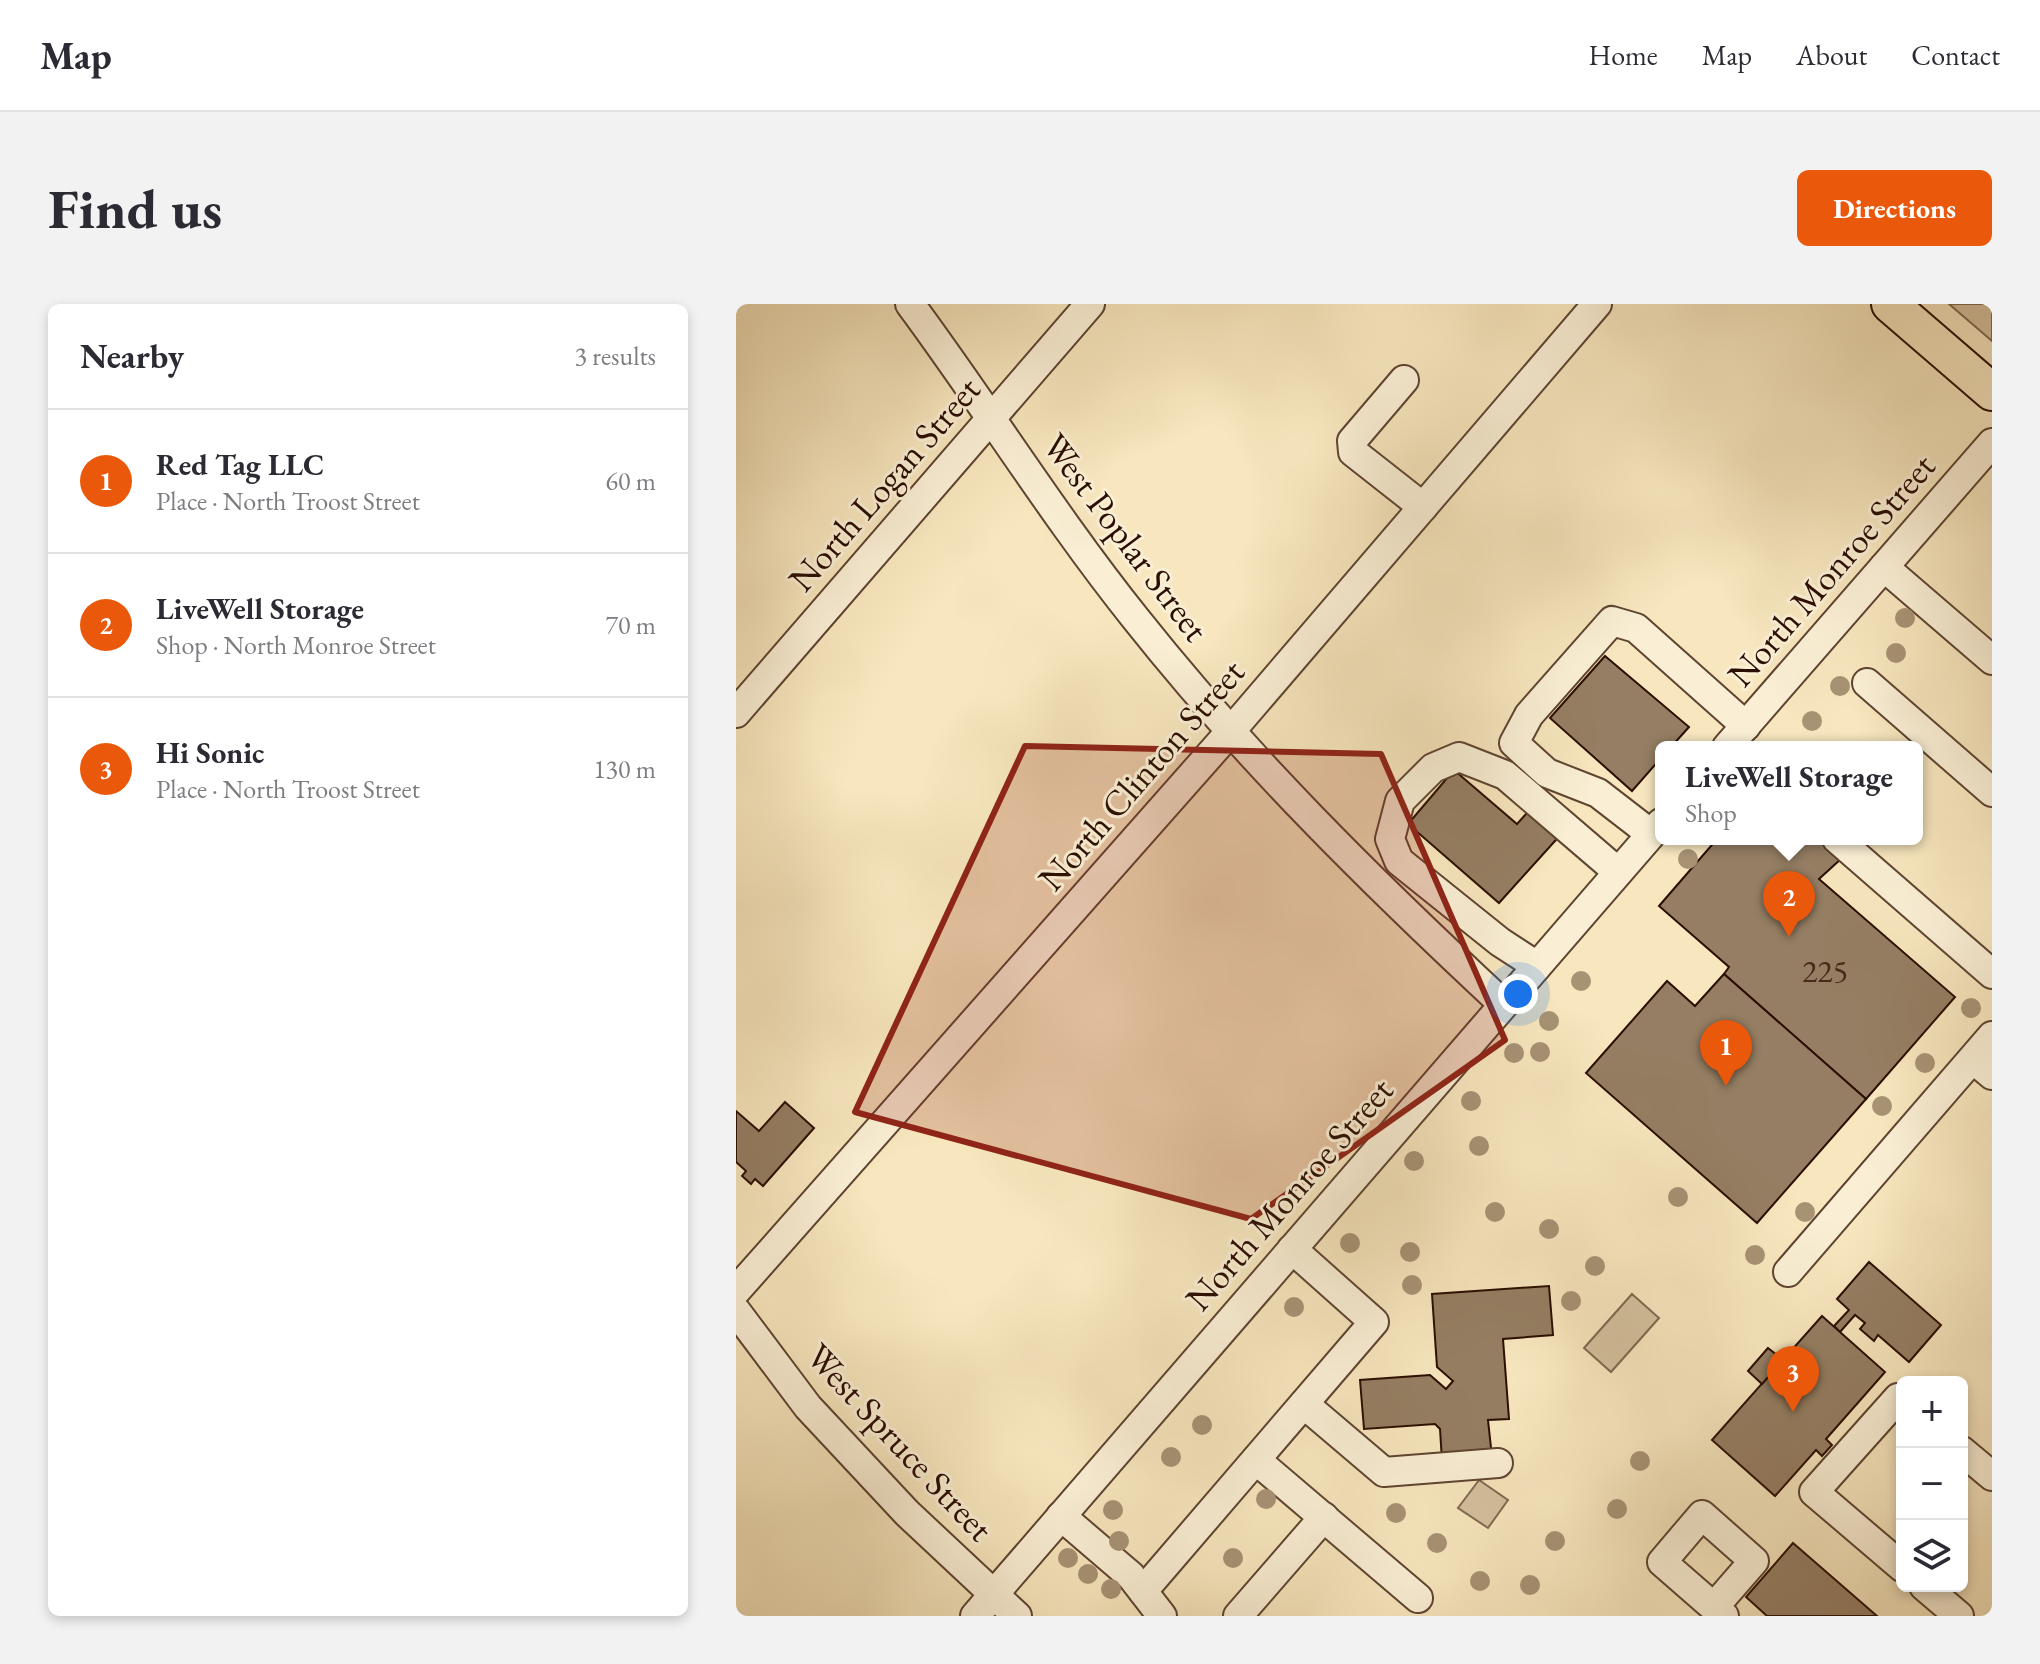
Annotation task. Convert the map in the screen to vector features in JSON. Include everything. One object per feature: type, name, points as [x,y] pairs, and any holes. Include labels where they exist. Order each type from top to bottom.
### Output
[{"type":"main road","points":[[1890,304],[1992,392]]},
{"type":"street","name":"West Poplar Street","points":[[910,304],[1057,515],[1134,617],[1230,732],[1376,885],[1503,1004]]},
{"type":"street","name":"North Logan Street","points":[[736,713],[1090,304]]},
{"type":"street","name":"North Clinton Street","points":[[736,1291],[1230,732],[1597,304]]},
{"type":"street","points":[[1404,380],[1352,441],[1353,452],[1423,507]]},
{"type":"street","name":"North Monroe Street","points":[[1733,741],[1992,443]]},
{"type":"street","points":[[1884,567],[1988,648]]},
{"type":"street","points":[[1655,827],[1598,793],[1547,773],[1514,743],[1529,715],[1612,621],[1636,628],[1733,741]]},
{"type":"street","points":[[1867,683],[1992,792]]},
{"type":"street","points":[[1537,966],[1500,942],[1399,861],[1390,839],[1400,801],[1433,768],[1459,757],[1505,775],[1618,872]]},
{"type":"street","name":"North Monroe Street","points":[[975,1616],[1655,829]]},
{"type":"street","points":[[1844,845],[1992,974]]},
{"type":"street","points":[[1376,885],[1399,861]]},
{"type":"street","points":[[1788,1272],[1982,1067],[1992,1036]]},
{"type":"street","points":[[1143,1591],[1374,1322],[1292,1249]]},
{"type":"street","name":"West Spruce Street","points":[[736,1311],[808,1407],[907,1513],[1017,1616]]},
{"type":"street","points":[[1896,1400],[1814,1492],[1896,1562]]},
{"type":"street","points":[[1304,1404],[1384,1472],[1498,1463]]},
{"type":"street","points":[[1968,1456],[1992,1476]]},
{"type":"street","points":[[1256,1460],[1418,1598]]},
{"type":"street","points":[[1061,1516],[1131,1576],[1162,1616]]},
{"type":"street","points":[[1238,1616],[1324,1517]]},
{"type":"street","points":[[1931,1592],[1959,1616]]},
{"type":"highlighted area","points":[[1025,746],[1381,754],[1505,1040],[1251,1219],[855,1112]]},
{"type":"shaded area","points":[[1949,304],[1992,304],[1992,341]]},
{"type":"shaded area","points":[[1632,1294],[1659,1318],[1611,1372],[1584,1348]]},
{"type":"shaded area","points":[[1479,1480],[1508,1500],[1488,1528],[1458,1508]]},
{"type":"building","points":[[1605,656],[1689,727],[1676,741],[1655,741],[1655,765],[1632,791],[1550,718]]},
{"type":"building","points":[[1454,770],[1517,824],[1534,805],[1564,831],[1499,903],[1408,824]]},
{"type":"building","points":[[1712,845],[1782,845],[1786,848],[1789,845],[1826,845],[1843,857],[1819,879],[1955,997],[1866,1099],[1724,974],[1729,967],[1659,906]]},
{"type":"building","points":[[1724,974],[1866,1099],[1757,1223],[1586,1073],[1667,981],[1695,1006]]},
{"type":"building","points":[[785,1102],[814,1128],[763,1186],[755,1179],[751,1184],[742,1176],[746,1171],[736,1162],[736,1111],[759,1131]]},
{"type":"building","points":[[1869,1262],[1941,1325],[1909,1362],[1878,1335],[1874,1341],[1860,1329],[1865,1323],[1855,1315],[1840,1332],[1834,1326],[1849,1310],[1837,1299]]},
{"type":"building","points":[[1549,1286],[1553,1335],[1503,1339],[1509,1419],[1488,1420],[1492,1457],[1442,1461],[1440,1429],[1435,1424],[1364,1429],[1360,1380],[1430,1375],[1446,1389],[1453,1381],[1437,1367],[1432,1294]]},
{"type":"building","points":[[1822,1316],[1885,1372],[1826,1439],[1832,1445],[1822,1456],[1816,1450],[1775,1496],[1712,1440]]},
{"type":"building","points":[[1768,1348],[1783,1360],[1762,1384],[1748,1371]]},
{"type":"building","points":[[1793,1543],[1877,1616],[1767,1616],[1746,1597]]},
{"type":"place","name":"LiveWell Storage","points":[[1789,937]]},
{"type":"place","name":"Red Tag LLC","points":[[1726,1086]]},
{"type":"place","name":"Hi Sonic","points":[[1793,1412]]}]
